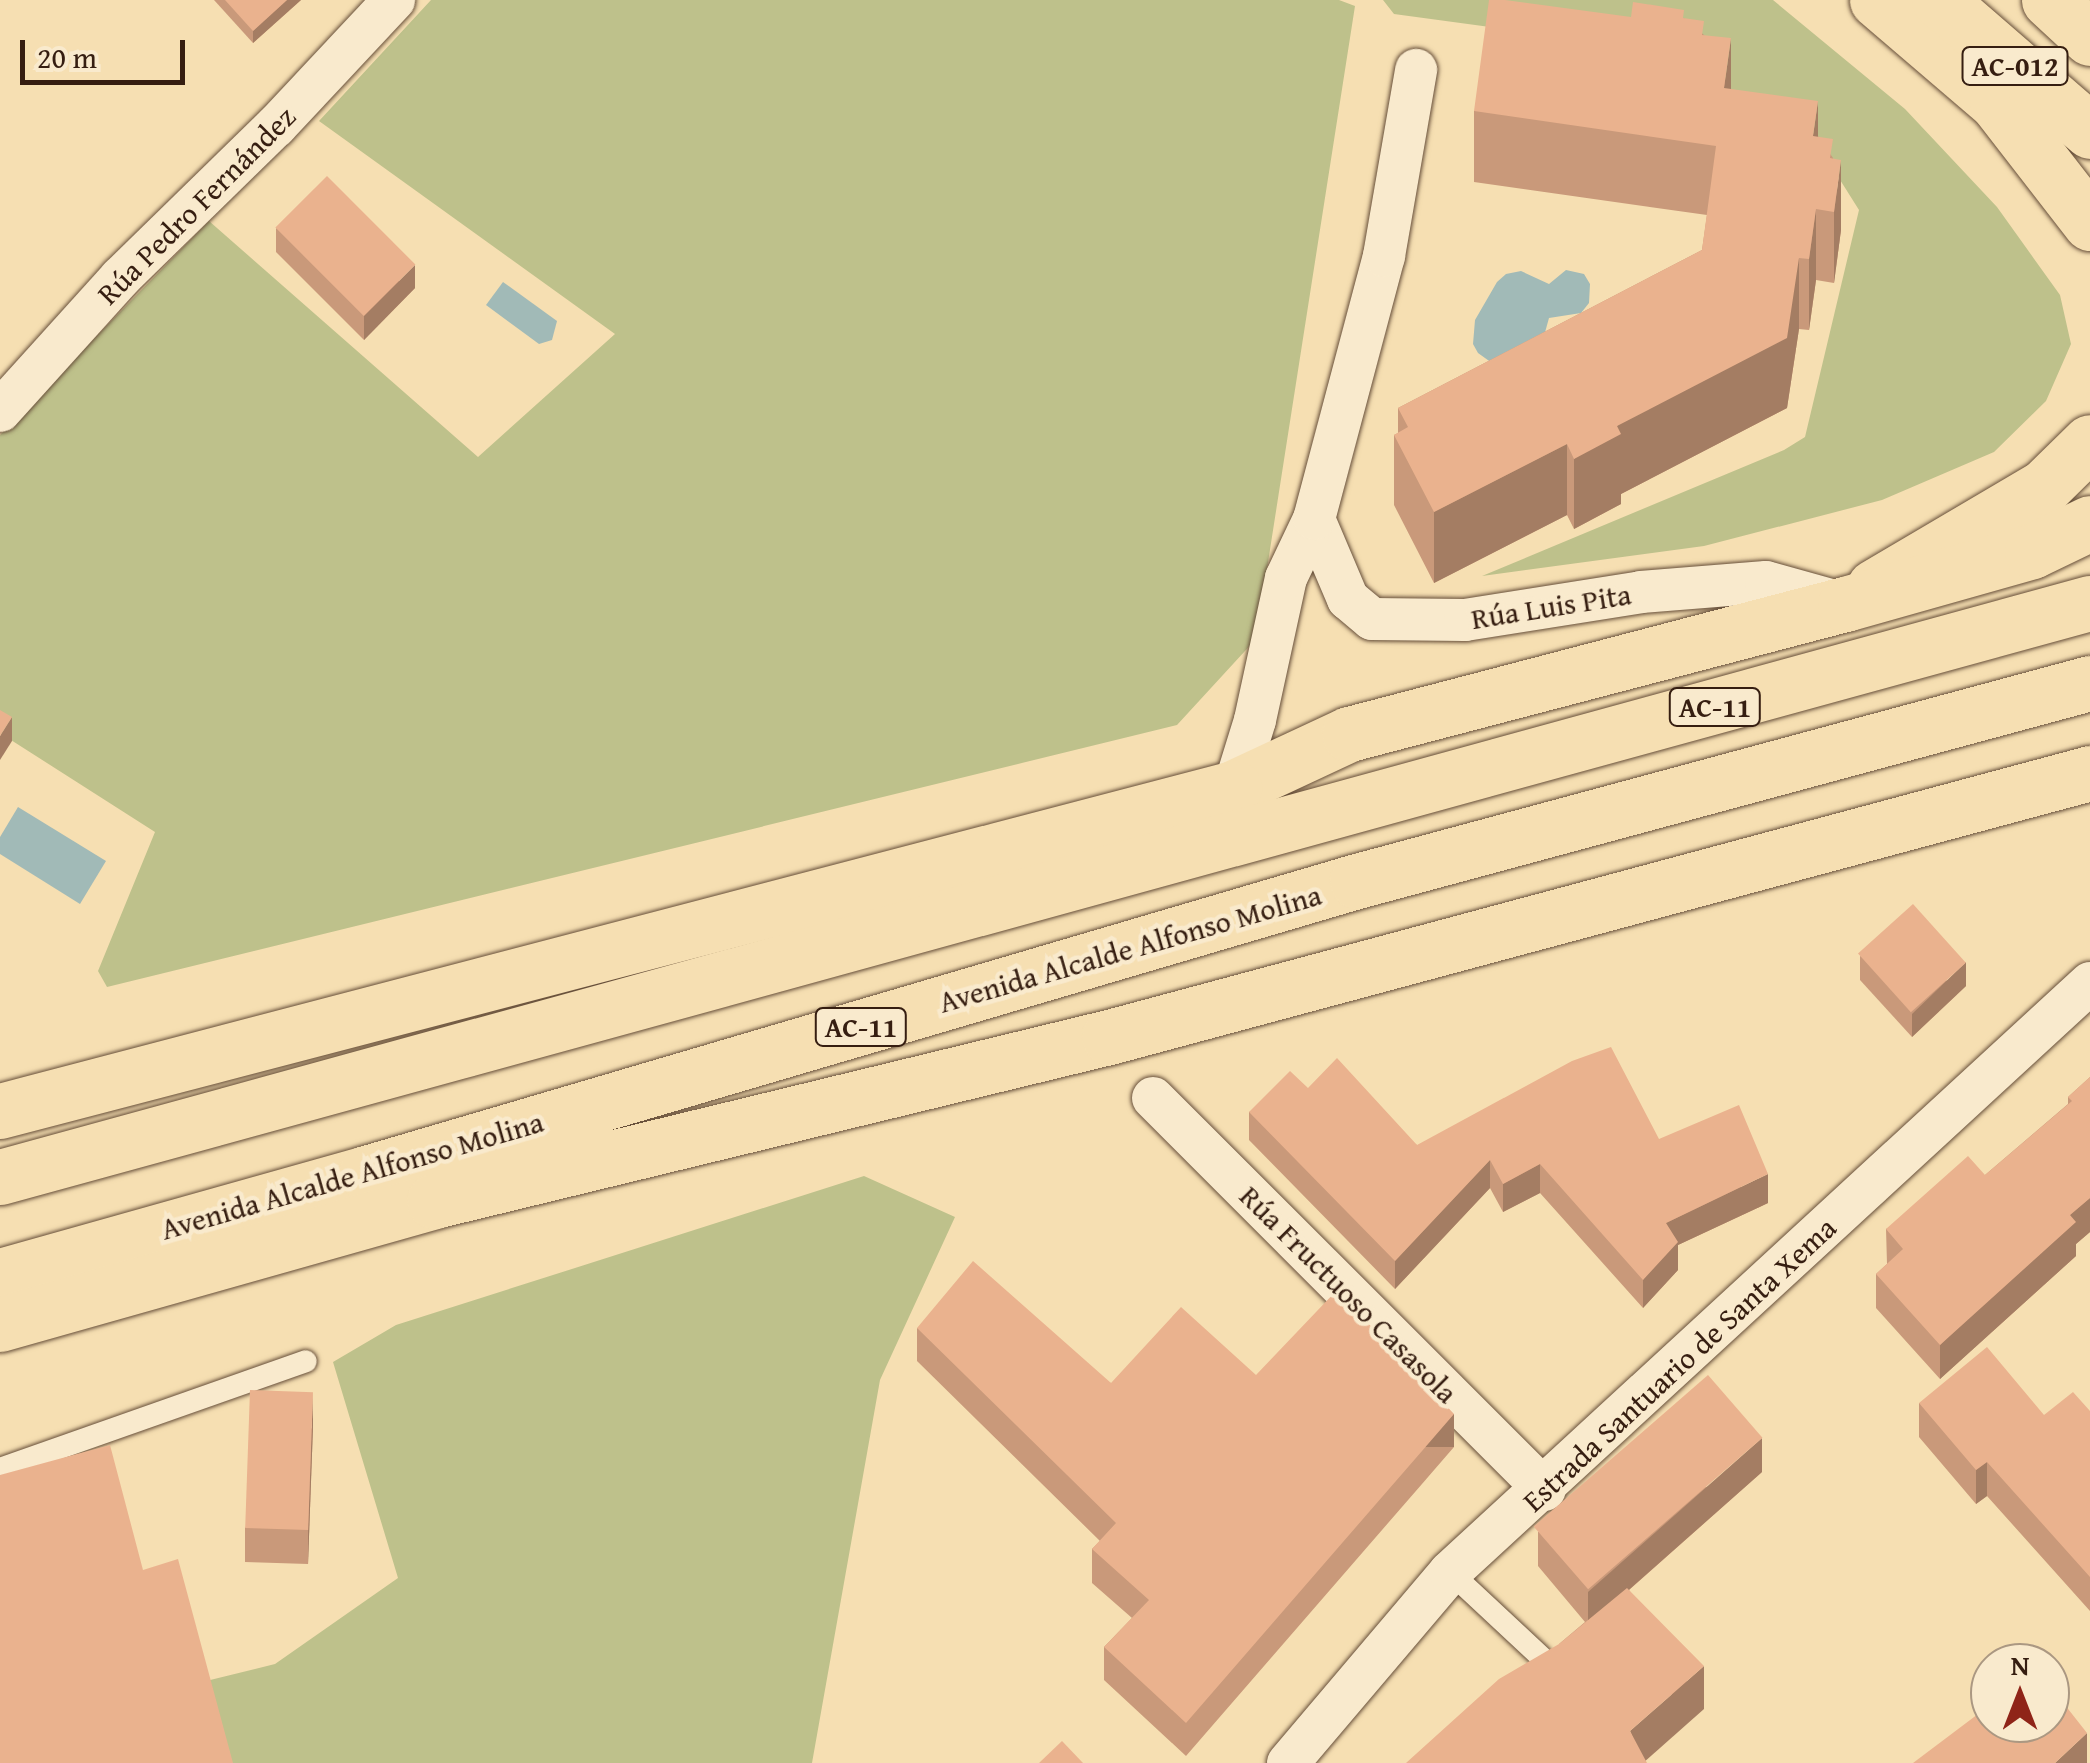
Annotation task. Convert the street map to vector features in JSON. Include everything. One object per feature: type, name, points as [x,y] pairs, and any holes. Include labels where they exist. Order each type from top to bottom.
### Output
[{"type":"main road","points":[[1877,0],[1996,104],[2090,223]]},
{"type":"main road","name":"AC-012","points":[[1939,0],[2090,132]]},
{"type":"main road","name":"AC-012","points":[[2049,0],[2090,38]]},
{"type":"main road","points":[[1846,604],[2044,487],[2090,442]]},
{"type":"main road","name":"AC-11","points":[[368,1015],[1234,788],[1348,734],[1846,604],[2032,550],[2090,524]]},
{"type":"main road","name":"AC-11","points":[[0,1176],[2090,603]]},
{"type":"main road","name":"Avenida Alcalde Alfonso Molina","points":[[0,1276],[366,1173],[1357,881],[2090,683]]},
{"type":"main road","points":[[0,1324],[434,1201],[1109,1037],[2090,773]]},
{"type":"main road","points":[[986,903],[1234,788]]},
{"type":"main road","points":[[366,1173],[1588,906]]},
{"type":"main road","points":[[0,1111],[368,1015],[592,976],[834,945]]},
{"type":"street","name":"Rúa Pedro Fernández","points":[[0,412],[120,278],[276,126],[394,0]]},
{"type":"street","points":[[1234,788],[1254,720],[1286,578],[1314,519],[1384,256],[1416,70]]},
{"type":"street","name":"Rúa Luis Pita","points":[[1314,519],[1348,599],[1372,618],[1465,620],[1641,592],[1766,582],[1846,604]]},
{"type":"street","name":"Estrada Santuario de Santa Xema","points":[[1288,1763],[1450,1572],[1545,1490],[2090,983]]},
{"type":"street","name":"Rúa Fructuoso Casasola","points":[[1153,1098],[1545,1490]]},
{"type":"lane","points":[[0,1469],[306,1361]]},
{"type":"lane","points":[[1450,1572],[1540,1657]]},
{"type":"green space","points":[[431,0],[1339,0],[1355,6],[1256,639],[1177,725],[107,987],[98,971],[155,832],[0,733],[0,435],[209,221],[478,457],[615,334],[319,121]]},
{"type":"green space","points":[[1383,0],[1773,0],[1905,109],[1997,207],[2060,295],[2071,344],[2046,401],[1994,452],[1882,500],[1704,546],[1482,576],[1784,450],[1805,437],[1859,210],[1825,156],[1490,27],[1394,14]]},
{"type":"green space","points":[[864,1176],[955,1217],[880,1380],[812,1763],[224,1763],[202,1682],[275,1664],[398,1578],[333,1362],[396,1325]]},
{"type":"water","points":[[1566,270],[1584,274],[1590,284],[1589,303],[1581,313],[1549,318],[1544,336],[1492,363],[1478,353],[1473,344],[1475,320],[1497,282],[1506,274],[1521,271],[1549,284]]},
{"type":"water","points":[[503,282],[557,321],[552,340],[539,344],[486,305]]},
{"type":"water","points":[[18,807],[106,861],[80,904],[0,854],[0,837]]},
{"type":"building","points":[[225,0],[287,0],[253,31]]},
{"type":"building","points":[[1489,0],[1631,17],[1633,2],[1684,10],[1683,18],[1704,21],[1702,35],[1731,38],[1724,88],[1818,101],[1813,136],[1833,139],[1830,158],[1841,160],[1834,212],[1816,209],[1809,259],[1799,258],[1787,338],[1617,426],[1621,434],[1574,459],[1567,444],[1434,512],[1394,435],[1408,427],[1398,408],[1702,250],[1716,146],[1474,111]]},
{"type":"building","points":[[327,176],[415,264],[364,316],[275,228]]},
{"type":"building","points":[[0,710],[12,717],[0,736]]},
{"type":"building","points":[[1913,904],[1966,963],[1911,1012],[1858,954]]},
{"type":"building","points":[[1611,1047],[1659,1139],[1739,1105],[1768,1174],[1666,1223],[1678,1242],[1643,1280],[1540,1164],[1503,1184],[1490,1160],[1395,1261],[1249,1112],[1290,1071],[1308,1088],[1337,1058],[1417,1145],[1572,1061]]},
{"type":"building","points":[[2090,1077],[2090,1198],[2070,1215],[2076,1222],[1940,1345],[1876,1274],[1903,1249],[1886,1229],[1968,1156],[1985,1175],[2072,1101],[2068,1097]]},
{"type":"building","points":[[973,1261],[1111,1383],[1181,1307],[1256,1375],[1337,1290],[1454,1414],[1186,1723],[1104,1647],[1149,1600],[1092,1549],[1116,1523],[917,1328]]},
{"type":"building","points":[[1987,1347],[2044,1415],[2073,1392],[2090,1411],[2090,1577],[1987,1462],[1976,1470],[1919,1403]]},
{"type":"building","points":[[1708,1375],[1762,1438],[1588,1589],[1534,1527]]},
{"type":"building","points":[[250,1390],[313,1392],[308,1530],[245,1528]]},
{"type":"building","points":[[110,1445],[143,1570],[178,1559],[233,1763],[0,1763],[0,1475]]},
{"type":"building","points":[[1627,1588],[1704,1666],[1630,1731],[1647,1763],[1406,1763],[1499,1679],[1559,1644]]},
{"type":"building","points":[[2070,1711],[2087,1733],[2055,1763],[1913,1763],[1970,1720],[1970,1743],[2070,1743]]},
{"type":"building","points":[[1062,1741],[1083,1763],[1039,1763]]}]
